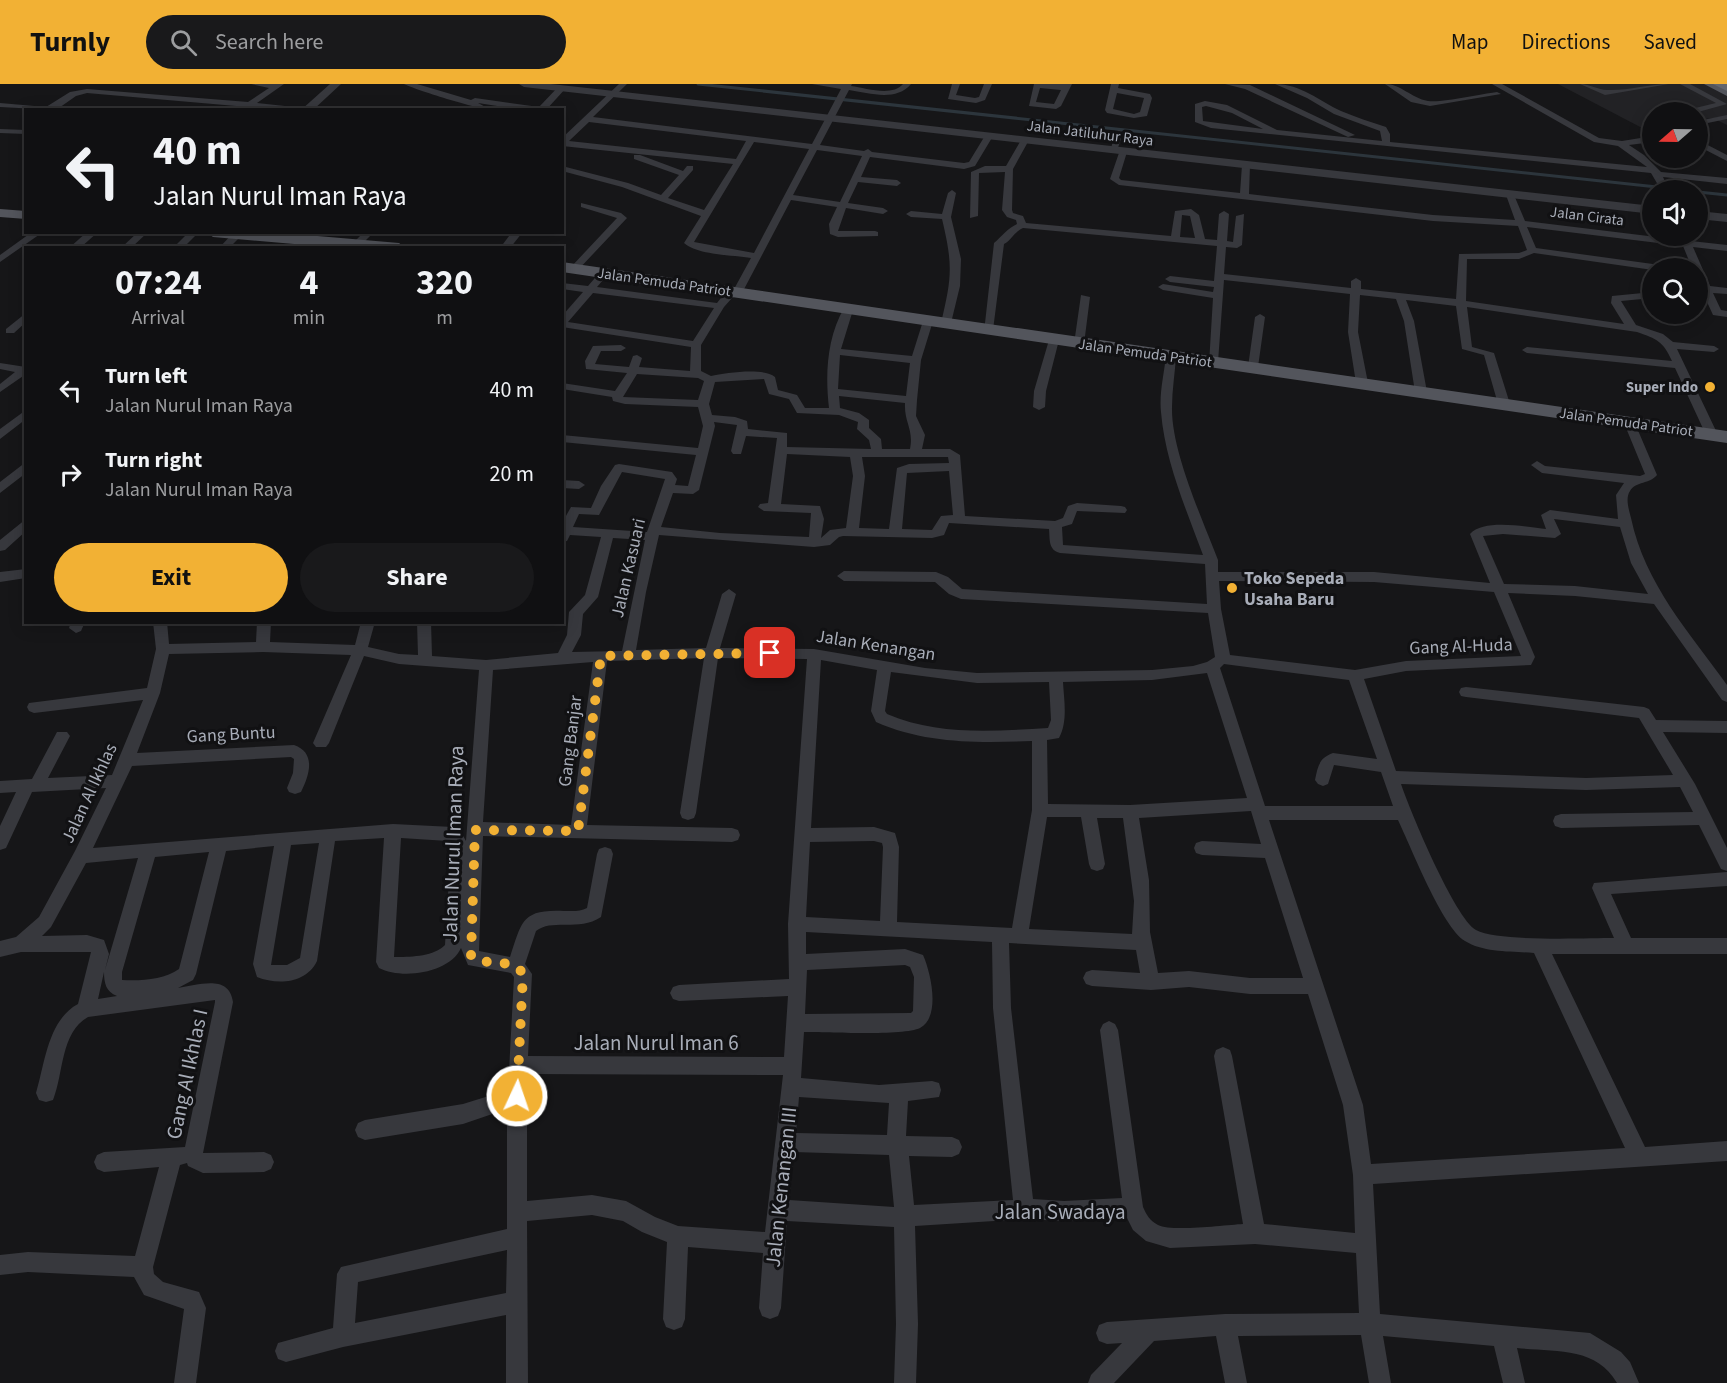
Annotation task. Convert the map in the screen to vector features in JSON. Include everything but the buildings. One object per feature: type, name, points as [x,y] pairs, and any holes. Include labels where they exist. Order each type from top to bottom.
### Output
[{"type":"highway","points":[[1720,84],[1727,87]]},
{"type":"main road","points":[[1710,84],[1727,92]]},
{"type":"main road","points":[[0,213],[24,215]]},
{"type":"main road","points":[[238,234],[369,242],[389,246]]},
{"type":"main road","name":"Jalan Pemuda Patriot","points":[[568,268],[1723,437]]},
{"type":"street","points":[[255,84],[278,85]]},
{"type":"street","points":[[312,108],[336,84]]},
{"type":"street","points":[[408,84],[468,101],[483,108]]},
{"type":"street","name":"Jalan Jatiluhur Raya","points":[[524,84],[1642,209]]},
{"type":"street","points":[[564,141],[623,84]]},
{"type":"street","points":[[816,84],[894,93],[901,91],[907,84]]},
{"type":"street","points":[[956,84],[951,98],[976,101],[982,98],[988,84]]},
{"type":"street","points":[[1229,84],[1247,85],[1362,140]]},
{"type":"street","points":[[1279,84],[1310,96],[1337,112],[1379,127],[1385,131],[1386,143]]},
{"type":"street","points":[[1389,84],[1414,100],[1430,104],[1497,94]]},
{"type":"street","points":[[1496,84],[1514,89],[1622,144],[1642,156],[1658,172],[1661,180]]},
{"type":"street","points":[[1584,84],[1603,93],[1665,84]]},
{"type":"street","points":[[1623,84],[1632,88]]},
{"type":"street","points":[[1684,84],[1723,104],[1708,108]]},
{"type":"street","points":[[250,104],[278,85]]},
{"type":"street","points":[[1037,85],[1068,86],[1056,107],[1032,104],[1037,85]]},
{"type":"street","points":[[704,377],[695,372],[694,368],[696,345],[720,306],[728,296],[737,293],[847,86]]},
{"type":"street","points":[[1115,87],[1146,96],[1148,98],[1144,114],[1134,116],[1110,111],[1115,87]]},
{"type":"street","points":[[543,108],[562,88]]},
{"type":"street","points":[[1514,89],[1597,140],[1622,144],[1642,141]]},
{"type":"street","points":[[51,108],[69,95],[83,91],[299,108]]},
{"type":"street","points":[[468,101],[480,100],[535,108]]},
{"type":"street","points":[[1273,130],[1215,103],[1205,102],[1198,106],[1198,121],[1203,124],[1727,181]]},
{"type":"street","points":[[0,105],[38,108]]},
{"type":"street","points":[[1708,121],[1727,117]]},
{"type":"street","points":[[587,119],[868,152],[966,166],[972,164],[989,136]]},
{"type":"street","points":[[1708,129],[1727,126]]},
{"type":"street","points":[[0,131],[24,132]]},
{"type":"street","points":[[0,141],[13,131]]},
{"type":"street","points":[[1119,132],[1114,179],[1119,182],[1244,198],[1470,221],[1525,234]]},
{"type":"street","points":[[1611,138],[1642,133]]},
{"type":"street","points":[[752,139],[708,215],[689,241],[690,244],[756,256]]},
{"type":"street","points":[[1022,225],[1020,218],[1011,215],[1007,210],[1009,169],[1025,140]]},
{"type":"street","points":[[564,143],[740,162]]},
{"type":"street","points":[[1708,148],[1727,158]]},
{"type":"street","points":[[612,149],[684,174]]},
{"type":"street","points":[[868,152],[833,232],[875,234]]},
{"type":"street","points":[[664,197],[699,158]]},
{"type":"street","points":[[1244,198],[1246,165]]},
{"type":"street","points":[[564,168],[596,175],[664,197],[708,215]]},
{"type":"street","points":[[973,216],[975,172],[982,169],[1009,169]]},
{"type":"street","points":[[855,179],[897,183]]},
{"type":"street","points":[[946,323],[955,286],[956,259],[946,217],[952,193]]},
{"type":"street","points":[[1510,195],[1519,223],[1532,250]]},
{"type":"street","points":[[787,197],[882,211]]},
{"type":"street","points":[[568,268],[622,218],[584,205]]},
{"type":"street","points":[[1175,240],[1179,213],[1184,211],[1194,215],[1201,243]]},
{"type":"street","points":[[911,214],[946,217]]},
{"type":"street","points":[[1213,362],[1224,214]]},
{"type":"street","points":[[988,330],[999,243],[1006,239],[1010,231],[1022,225],[1222,246],[1237,245],[1241,216]]},
{"type":"street","points":[[1708,216],[1727,218]]},
{"type":"street","name":"Jalan Cirata","points":[[1470,221],[1519,223],[1642,235]]},
{"type":"street","points":[[1,259],[36,234]]},
{"type":"street","points":[[76,246],[91,234]]},
{"type":"street","points":[[127,246],[142,234]]},
{"type":"street","points":[[179,246],[193,234]]},
{"type":"street","points":[[225,246],[238,234]]},
{"type":"street","points":[[506,246],[516,234]]},
{"type":"street","name":"Jalan Cirata","points":[[1708,244],[1727,248]]},
{"type":"street","points":[[1532,250],[1642,268]]},
{"type":"street","points":[[1504,404],[1490,353],[1467,349],[1461,303],[1462,256],[1519,256],[1528,254],[1532,250]]},
{"type":"street","points":[[0,272],[10,260],[1,259]]},
{"type":"street","points":[[564,321],[604,273]]},
{"type":"street","points":[[1218,296],[1163,283],[1218,280],[1356,286],[1400,297],[1461,303],[1632,328],[1659,336],[1670,345],[1679,365],[1723,437]]},
{"type":"street","points":[[564,286],[720,306]]},
{"type":"street","points":[[1356,286],[1353,332],[1362,383]]},
{"type":"street","points":[[1708,289],[1727,291]]},
{"type":"street","points":[[1632,328],[1616,303],[1616,298],[1642,296]]},
{"type":"street","points":[[1079,344],[1085,297]]},
{"type":"street","points":[[1400,297],[1409,321],[1421,392]]},
{"type":"street","points":[[1708,299],[1717,313],[1727,314]]},
{"type":"street","points":[[835,411],[830,381],[834,351],[848,310]]},
{"type":"street","points":[[1253,367],[1260,316]]},
{"type":"street","points":[[10,331],[24,319]]},
{"type":"street","points":[[917,468],[915,451],[919,431],[910,416],[911,400],[916,360],[928,321]]},
{"type":"street","points":[[564,323],[696,345]]},
{"type":"street","points":[[1040,407],[1040,392],[1054,340]]},
{"type":"street","points":[[1670,345],[1714,350]]},
{"type":"street","points":[[621,348],[597,348],[589,365],[595,368],[633,372],[704,377],[764,375],[769,377],[773,392],[793,397],[801,411],[835,411],[862,419],[865,422],[863,429],[875,439],[877,453]]},
{"type":"street","points":[[1527,350],[1679,365]]},
{"type":"street","points":[[834,351],[916,360]]},
{"type":"street","points":[[1171,356],[1166,409],[1169,431],[1179,472],[1211,560],[1214,609],[1223,651],[1217,663],[1272,851],[1353,1105],[1363,1175],[1370,1324],[1380,1383]]},
{"type":"street","points":[[637,358],[633,372],[617,399],[625,402],[703,404]]},
{"type":"street","points":[[0,366],[24,370]]},
{"type":"street","points":[[0,389],[24,371]]},
{"type":"street","points":[[564,438],[660,461],[670,477],[668,489],[693,490],[709,426],[703,404],[704,377]]},
{"type":"street","points":[[564,386],[618,395]]},
{"type":"street","points":[[832,392],[911,400]]},
{"type":"street","points":[[0,435],[24,414]]},
{"type":"street","points":[[707,418],[743,423],[743,432],[737,451]]},
{"type":"street","points":[[1537,465],[1542,469],[1635,480],[1647,478],[1651,475],[1630,423]]},
{"type":"street","points":[[743,432],[783,435],[782,450],[769,507],[816,509],[818,519],[814,543]]},
{"type":"street","points":[[782,450],[950,453],[954,455],[959,518]]},
{"type":"street","points":[[703,452],[619,468],[607,486],[595,512],[576,510],[565,534],[651,533],[814,543],[829,541],[835,533],[932,534],[939,532],[945,519],[1055,525],[1068,521],[1072,509],[1077,507],[1121,510]]},
{"type":"street","points":[[852,532],[859,476],[855,453]]},
{"type":"street","points":[[895,533],[901,471],[917,468],[955,467]]},
{"type":"street","points":[[3,484],[24,468]]},
{"type":"street","points":[[1635,480],[1625,488],[1623,494],[1625,524],[1641,569],[1658,600],[1727,696]]},
{"type":"street","points":[[564,484],[579,485]]},
{"type":"street","name":"Jalan Kasuari","points":[[628,656],[636,603],[651,533],[668,489]]},
{"type":"street","points":[[1498,588],[1476,538],[1478,532],[1496,530],[1555,534],[1547,518],[1550,514],[1625,524]]},
{"type":"street","points":[[0,547],[24,525]]},
{"type":"street","points":[[1055,525],[1057,546],[1060,549],[1211,560]]},
{"type":"street","points":[[563,657],[574,635],[576,612],[591,597],[608,534]]},
{"type":"street","points":[[0,577],[24,573]]},
{"type":"street","points":[[844,576],[936,577],[942,579],[954,592],[961,594],[1214,609]]},
{"type":"street","points":[[1211,576],[1374,578],[1498,588],[1575,591],[1658,600]]},
{"type":"street","name":"Gang Al-Huda","points":[[1354,675],[1406,666],[1527,660],[1519,634],[1498,588]]},
{"type":"street","points":[[688,813],[712,653],[729,594]]},
{"type":"street","name":"Jalan Al Ikhlas","points":[[0,949],[21,944],[45,922],[81,856],[127,760],[153,693],[163,649],[160,624]]},
{"type":"street","points":[[263,647],[264,624]]},
{"type":"street","points":[[321,743],[360,650],[367,624]]},
{"type":"street","points":[[424,624],[425,659]]},
{"type":"street","name":"Jalan Kenangan","points":[[163,649],[263,647],[360,650],[399,659],[486,665],[563,657],[712,653],[813,654],[925,673],[977,678],[1152,675],[1217,663],[1354,675]]},
{"type":"street","name":"Jalan Kenangan III","points":[[770,1308],[774,1243],[786,1142],[796,1023],[797,924],[813,654]]},
{"type":"street","name":"Gang Banjar","points":[[578,831],[601,656]]},
{"type":"street","name":"Jalan Nurul Iman Raya","points":[[486,665],[475,830],[471,956],[478,960],[516,966]]},
{"type":"street","points":[[885,666],[878,711],[880,718],[916,732],[930,734],[990,736],[1054,734],[1058,720],[1056,678]]},
{"type":"street","points":[[1354,675],[1403,813],[1438,889],[1463,930],[1473,937],[1487,941],[1539,946],[1722,946]]},
{"type":"street","points":[[1466,692],[1641,711],[1654,726],[1685,781],[1703,818],[1721,846],[1727,864]]},
{"type":"street","points":[[34,706],[153,693]]},
{"type":"street","points":[[1654,726],[1727,727]]},
{"type":"street","points":[[1020,934],[1040,810],[1039,734]]},
{"type":"street","points":[[0,843],[62,736]]},
{"type":"street","name":"Gang Buntu","points":[[127,760],[294,751],[301,756],[302,764],[302,773],[295,788]]},
{"type":"street","points":[[1323,780],[1327,762],[1334,759],[1389,772],[1586,784],[1685,781]]},
{"type":"street","points":[[0,787],[115,781]]},
{"type":"street","points":[[1040,810],[1130,812],[1259,808],[1403,813]]},
{"type":"street","points":[[1088,811],[1097,864]]},
{"type":"street","points":[[1130,812],[1140,870],[1142,934],[1151,982]]},
{"type":"street","points":[[1561,821],[1703,818]]},
{"type":"street","points":[[475,830],[732,835]]},
{"type":"street","points":[[81,856],[393,831],[453,834],[458,838],[455,940],[451,952],[442,957],[394,967],[385,962],[393,831]]},
{"type":"street","points":[[804,835],[874,834],[889,838],[891,847],[888,927]]},
{"type":"street","points":[[284,838],[262,964],[263,971],[270,974],[300,969],[308,961],[328,835]]},
{"type":"street","points":[[148,852],[113,972],[113,982],[117,988],[126,989],[172,982],[187,974],[219,845]]},
{"type":"street","points":[[1202,848],[1272,851]]},
{"type":"street","points":[[517,1383],[517,1096],[523,974],[516,966],[532,922],[545,918],[588,916],[595,912],[605,854]]},
{"type":"street","points":[[1626,946],[1600,888],[1727,879]]},
{"type":"street","points":[[797,924],[1020,934],[1133,943],[1139,941],[1142,934]]},
{"type":"street","points":[[1000,933],[1002,1008],[1024,1209]]},
{"type":"street","points":[[21,944],[87,944],[98,946],[100,954],[86,1010],[71,1019],[66,1026],[46,1093]]},
{"type":"street","points":[[1539,946],[1639,1155]]},
{"type":"street","points":[[796,1023],[902,1023],[915,1021],[922,1015],[923,977],[916,961],[905,957],[798,962]]},
{"type":"street","points":[[1092,978],[1151,982],[1189,979],[1250,986],[1315,986]]},
{"type":"street","points":[[679,993],[798,987]]},
{"type":"street","name":"Gang Al Ikhlas I","points":[[86,1010],[213,991],[223,995],[224,1002],[193,1154],[195,1159],[203,1163],[264,1162]]},
{"type":"street","points":[[1109,1030],[1133,1208]]},
{"type":"street","points":[[1222,1056],[1256,1234]]},
{"type":"street","name":"Jalan Nurul Iman 6","points":[[519,1065],[793,1066]]},
{"type":"street","points":[[791,1087],[879,1094],[932,1090]]},
{"type":"street","points":[[899,1092],[896,1133],[903,1179],[907,1323],[905,1383]]},
{"type":"street","points":[[365,1131],[463,1114],[517,1096]]},
{"type":"street","points":[[786,1142],[952,1147]]},
{"type":"street","points":[[1363,1175],[1727,1151]]},
{"type":"street","points":[[104,1162],[193,1154]]},
{"type":"street","points":[[172,1156],[143,1267],[144,1281],[150,1287],[191,1300],[195,1308],[185,1383]]},
{"type":"street","points":[[517,1212],[592,1205],[626,1211],[649,1225],[678,1236],[774,1243]]},
{"type":"street","name":"Jalan Swadaya","points":[[778,1210],[903,1217],[1024,1209],[1064,1211],[1133,1208],[1140,1223],[1153,1234],[1170,1238],[1256,1234],[1367,1244]]},
{"type":"street","points":[[674,1319],[678,1236]]},
{"type":"street","points":[[343,1336],[346,1276],[350,1273],[518,1237]]},
{"type":"street","points":[[0,1265],[28,1262],[143,1267]]},
{"type":"street","points":[[286,1351],[343,1336],[516,1302]]},
{"type":"street","points":[[1107,1333],[1225,1326],[1370,1324],[1590,1344],[1609,1354],[1625,1373],[1628,1383]]},
{"type":"street","points":[[1225,1326],[1236,1383]]},
{"type":"street","points":[[1099,1383],[1149,1330]]},
{"type":"street","points":[[1503,1337],[1514,1383]]},
{"type":"shaded area","points":[[1558,84],[1710,84],[1727,92],[1727,125],[1713,118],[1708,119],[1708,102],[1642,102],[1642,128]]},
{"type":"waterway","points":[[698,84],[1642,185]]},
{"type":"waterway","points":[[1708,193],[1727,195]]},
{"type":"place","name":"Super Indo","points":[[1710,387]]},
{"type":"place","name":"Toko Sepeda Usaha Baru","points":[[1232,588]]},
{"type":"route","points":[[517,1096],[523,974],[516,966],[478,960],[471,956],[475,830],[578,831],[601,656],[770,653]]}]
